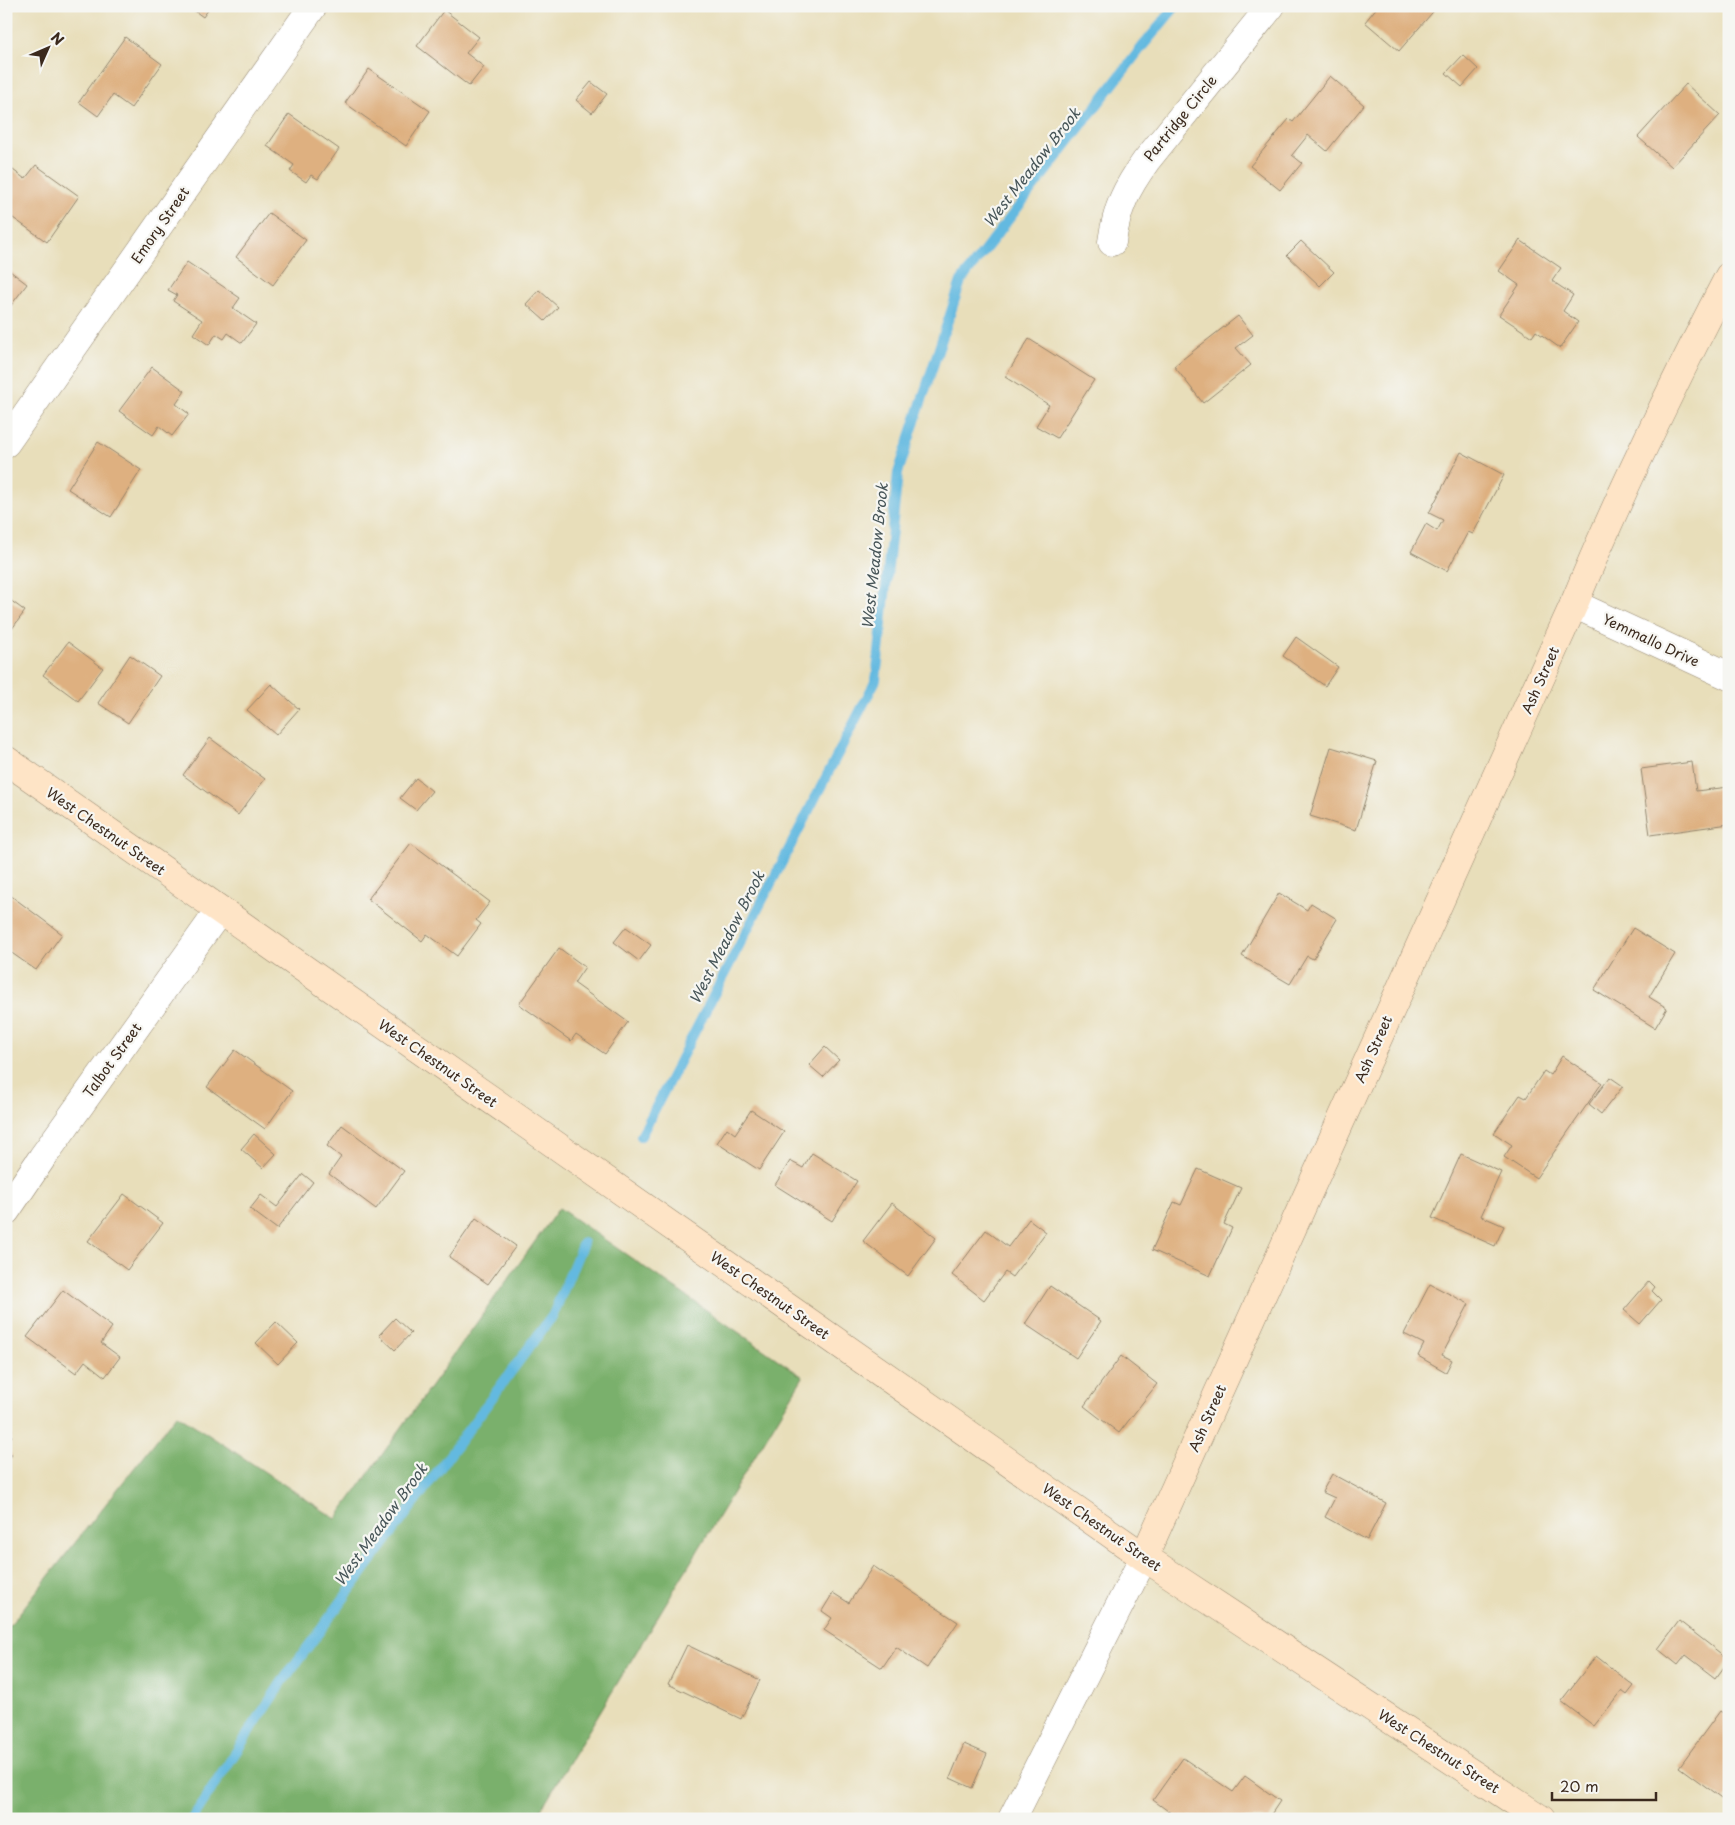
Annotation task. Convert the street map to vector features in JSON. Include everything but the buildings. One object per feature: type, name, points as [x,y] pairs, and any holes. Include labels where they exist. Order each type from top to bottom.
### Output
[{"type":"main road","name":"Ash Street","points":[[1144,1557],[1574,604],[1599,542],[1632,471],[1729,276]]},
{"type":"main road","name":"West Chestnut Street","points":[[6,760],[1144,1557],[1541,1819]]},
{"type":"street","name":"Emory Street","points":[[6,443],[313,6]]},
{"type":"street","name":"Partridge Circle","points":[[1112,242],[1115,220],[1128,185],[1271,6]]},
{"type":"street","name":"Yemmallo Drive","points":[[1574,604],[1729,676]]},
{"type":"street","name":"Talbot Street","points":[[6,1211],[220,910]]},
{"type":"street","name":"Ash Street","points":[[1012,1819],[1144,1557]]},
{"type":"green space","points":[[559,1208],[803,1377],[535,1819],[6,1819],[6,1630],[177,1414],[336,1519]]},
{"type":"waterway","name":"West Meadow Brook","points":[[641,1136],[876,680],[898,473],[961,281],[1142,47],[1176,6]]},
{"type":"waterway","name":"West Meadow Brook","points":[[192,1819],[282,1682],[553,1315],[583,1243]]}]
